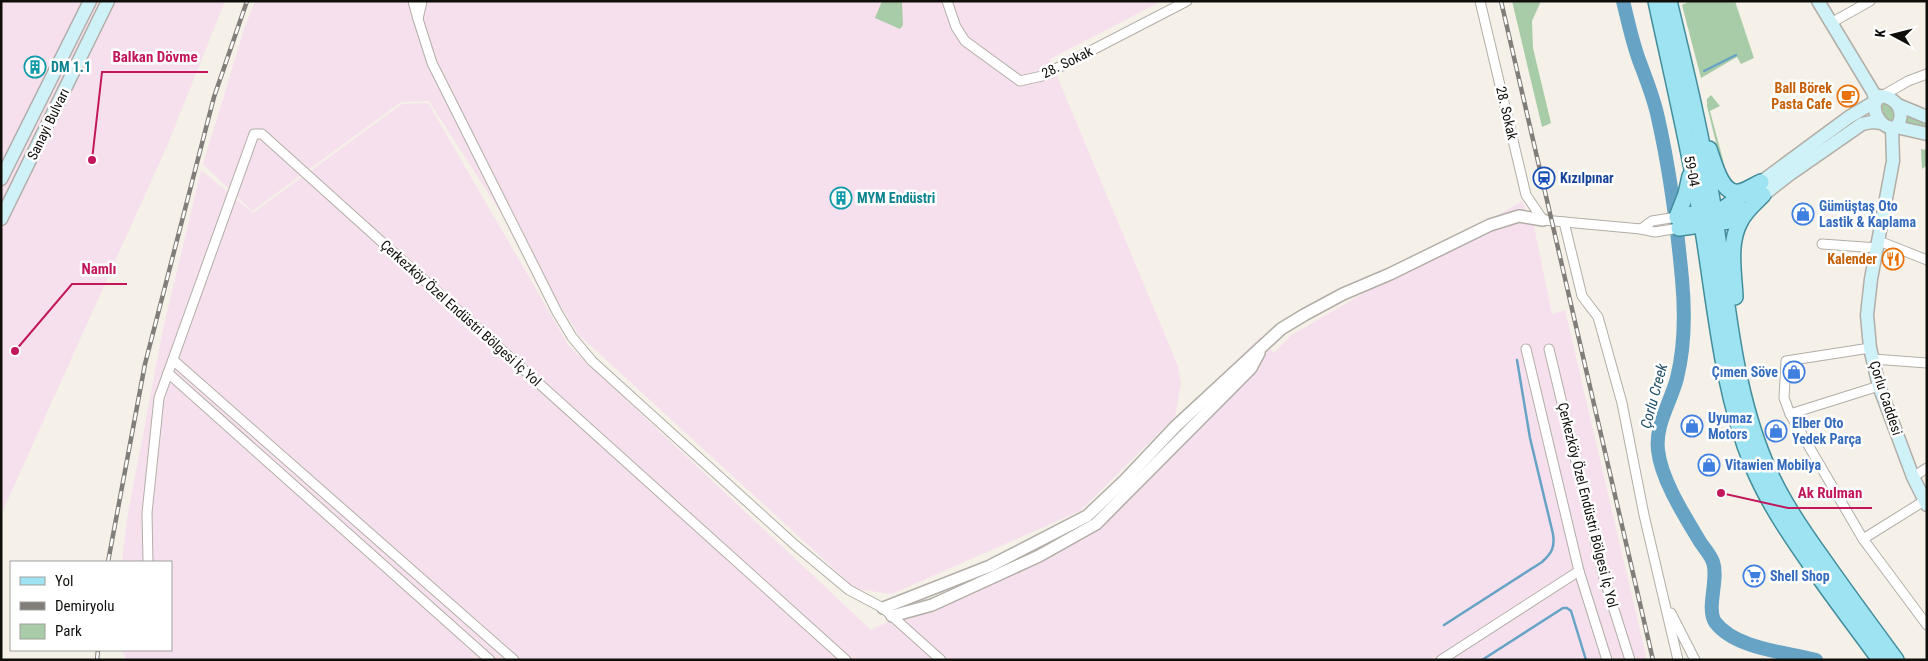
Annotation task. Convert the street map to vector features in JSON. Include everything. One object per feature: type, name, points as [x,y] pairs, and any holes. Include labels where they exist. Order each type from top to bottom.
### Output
[{"type":"main road","name":"Sanayi Bulvarı","points":[[1,179],[90,1]]},
{"type":"main road","name":"Sanayi Bulvarı","points":[[1,219],[108,1]]},
{"type":"main road","name":"59-04","points":[[1656,1],[1692,170],[1708,218],[1708,262],[1726,342],[1752,428],[1765,463],[1782,497],[1802,530],[1896,660]]},
{"type":"main road","name":"59-04","points":[[1670,1],[1697,119],[1708,218],[1726,342],[1728,388],[1740,432],[1753,468],[1770,504],[1791,537],[1880,660]]},
{"type":"main road","points":[[1818,1],[1878,96],[1875,111],[1890,129]]},
{"type":"main road","points":[[1678,222],[1708,218],[1729,221],[1762,188],[1849,117],[1878,96],[1892,99],[1898,105],[1927,117]]},
{"type":"main road","points":[[1890,129],[1900,118],[1898,105]]},
{"type":"main road","points":[[1697,119],[1725,188],[1732,192],[1762,188],[1812,158],[1862,124],[1872,122],[1890,129],[1927,134]]},
{"type":"main road","name":"Çorlu Caddesi","points":[[1890,129],[1893,157],[1871,279],[1867,315],[1871,354],[1879,386],[1913,477],[1925,503]]},
{"type":"main road","points":[[1678,222],[1692,170]]},
{"type":"main road","points":[[1726,342],[1735,296],[1733,246],[1735,235],[1739,223],[1762,188]]},
{"type":"main road","points":[[1678,222],[1692,237],[1708,262]]},
{"type":"street","points":[[413,1],[432,63],[548,295],[572,336],[592,361],[794,545],[849,590],[888,612],[942,660]]},
{"type":"street","points":[[418,19],[422,1]]},
{"type":"street","name":"28. Sokak","points":[[947,1],[956,27],[965,41],[1020,81],[1042,76],[1186,1]]},
{"type":"street","name":"28. Sokak","points":[[1480,1],[1526,195],[1543,220]]},
{"type":"street","points":[[1831,22],[1870,1]]},
{"type":"street","points":[[1878,96],[1927,74]]},
{"type":"street","points":[[1898,105],[1899,92],[1908,81]]},
{"type":"street","name":"Çerkezköy Özel Endüstri Bölgesi İç Yol","points":[[148,561],[147,514],[159,398],[254,134],[262,134],[844,659]]},
{"type":"street","points":[[888,612],[990,566],[1088,516],[1175,427],[1281,329],[1343,294],[1390,274],[1490,225],[1519,216],[1654,232],[1678,222]]},
{"type":"street","points":[[1641,229],[1652,221],[1678,222]]},
{"type":"street","points":[[1564,222],[1582,296],[1598,317],[1622,403],[1644,515],[1678,660]]},
{"type":"street","points":[[1822,244],[1878,245],[1927,260]]},
{"type":"street","name":"Çerkezköy Özel Endüstri Bölgesi İç Yol","points":[[1526,349],[1579,571],[1607,660]]},
{"type":"street","name":"Çerkezköy Özel Endüstri Bölgesi İç Yol","points":[[1549,349],[1604,578],[1630,660]]},
{"type":"street","points":[[1927,362],[1871,354],[1786,361],[1784,398],[1790,414],[1863,539],[1927,625]]},
{"type":"street","points":[[173,360],[514,660]]},
{"type":"street","points":[[168,373],[490,660]]},
{"type":"street","points":[[1790,414],[1879,386]]},
{"type":"street","points":[[1913,477],[1927,468]]},
{"type":"street","points":[[1863,539],[1925,503]]},
{"type":"street","name":"Çerkezköy Özel Endüstri Bölgesi İç Yol","points":[[1441,660],[1579,571]]},
{"type":"street","points":[[1665,602],[1696,660]]},
{"type":"shaded area","points":[[1,1],[225,1],[167,146],[1,515]]},
{"type":"shaded area","points":[[255,1],[1162,1],[1050,59],[1178,366],[1181,383],[1175,417],[1080,511],[892,594],[856,589],[579,335],[429,101],[401,102],[252,211],[203,164],[244,29]]},
{"type":"shaded area","points":[[428,103],[569,346],[871,630],[1013,560],[1082,512],[1260,337],[1274,353],[1290,336],[1522,201],[1534,226],[1552,314],[1565,310],[1647,660],[126,659],[122,651],[172,651],[172,561],[122,561],[127,519],[163,329],[201,170],[253,213],[402,104]]},
{"type":"green space","points":[[882,1],[902,1],[903,25],[900,29],[875,18]]},
{"type":"green space","points":[[1512,1],[1541,1],[1532,21],[1533,48],[1551,123],[1542,127]]},
{"type":"green space","points":[[1690,1],[1735,1],[1754,58],[1741,64],[1737,57],[1701,78],[1682,5]]},
{"type":"green space","points":[[1711,95],[1720,106],[1710,111],[1730,186],[1744,182],[1746,188],[1727,188],[1707,106],[1707,99]]},
{"type":"green space","points":[[1883,96],[1927,117],[1927,134],[1896,127],[1875,112]]},
{"type":"green space","points":[[1921,149],[1927,150],[1927,165],[1922,169]]},
{"type":"waterway","name":"Çorlu Creek","points":[[1623,1],[1634,46],[1654,103],[1662,138],[1673,198],[1684,303],[1682,354],[1677,378],[1659,431],[1658,450],[1660,461],[1668,485],[1713,562],[1715,577],[1712,609],[1715,622],[1724,631],[1748,644],[1816,660]]},
{"type":"waterway","points":[[1704,71],[1736,55]]},
{"type":"waterway","points":[[1444,625],[1542,562],[1550,553],[1554,543],[1530,438],[1517,360]]},
{"type":"waterway","points":[[1482,660],[1563,608],[1571,611],[1586,660]]},
{"type":"railway","points":[[108,561],[145,364],[214,97],[247,1]]},
{"type":"railway","points":[[1501,1],[1653,660]]},
{"type":"railway","points":[[97,660],[98,651]]},
{"type":"place","name":"DM 1.1","points":[[35,67]]},
{"type":"place","name":"Ball Börek Pasta Cafe","points":[[1848,96]]},
{"type":"place","name":"Balkan Dövme","points":[[92,160]]},
{"type":"place","name":"Kızılpınar","points":[[1544,178]]},
{"type":"place","name":"MYM Endüstri","points":[[841,198]]},
{"type":"place","name":"Gümüştaş Oto Lastik & Kaplama","points":[[1803,214]]},
{"type":"place","name":"Kalender","points":[[1893,259]]},
{"type":"place","name":"Namlı","points":[[15,351]]},
{"type":"place","name":"Çımen Söve","points":[[1794,372]]},
{"type":"place","name":"Uyumaz Motors","points":[[1692,426]]},
{"type":"place","name":"Elber Oto Yedek Parça","points":[[1776,431]]},
{"type":"place","name":"Vitawien Mobilya","points":[[1709,465]]},
{"type":"place","name":"Ak Rulman","points":[[1721,493]]},
{"type":"place","name":"Shell Shop","points":[[1754,576]]}]
